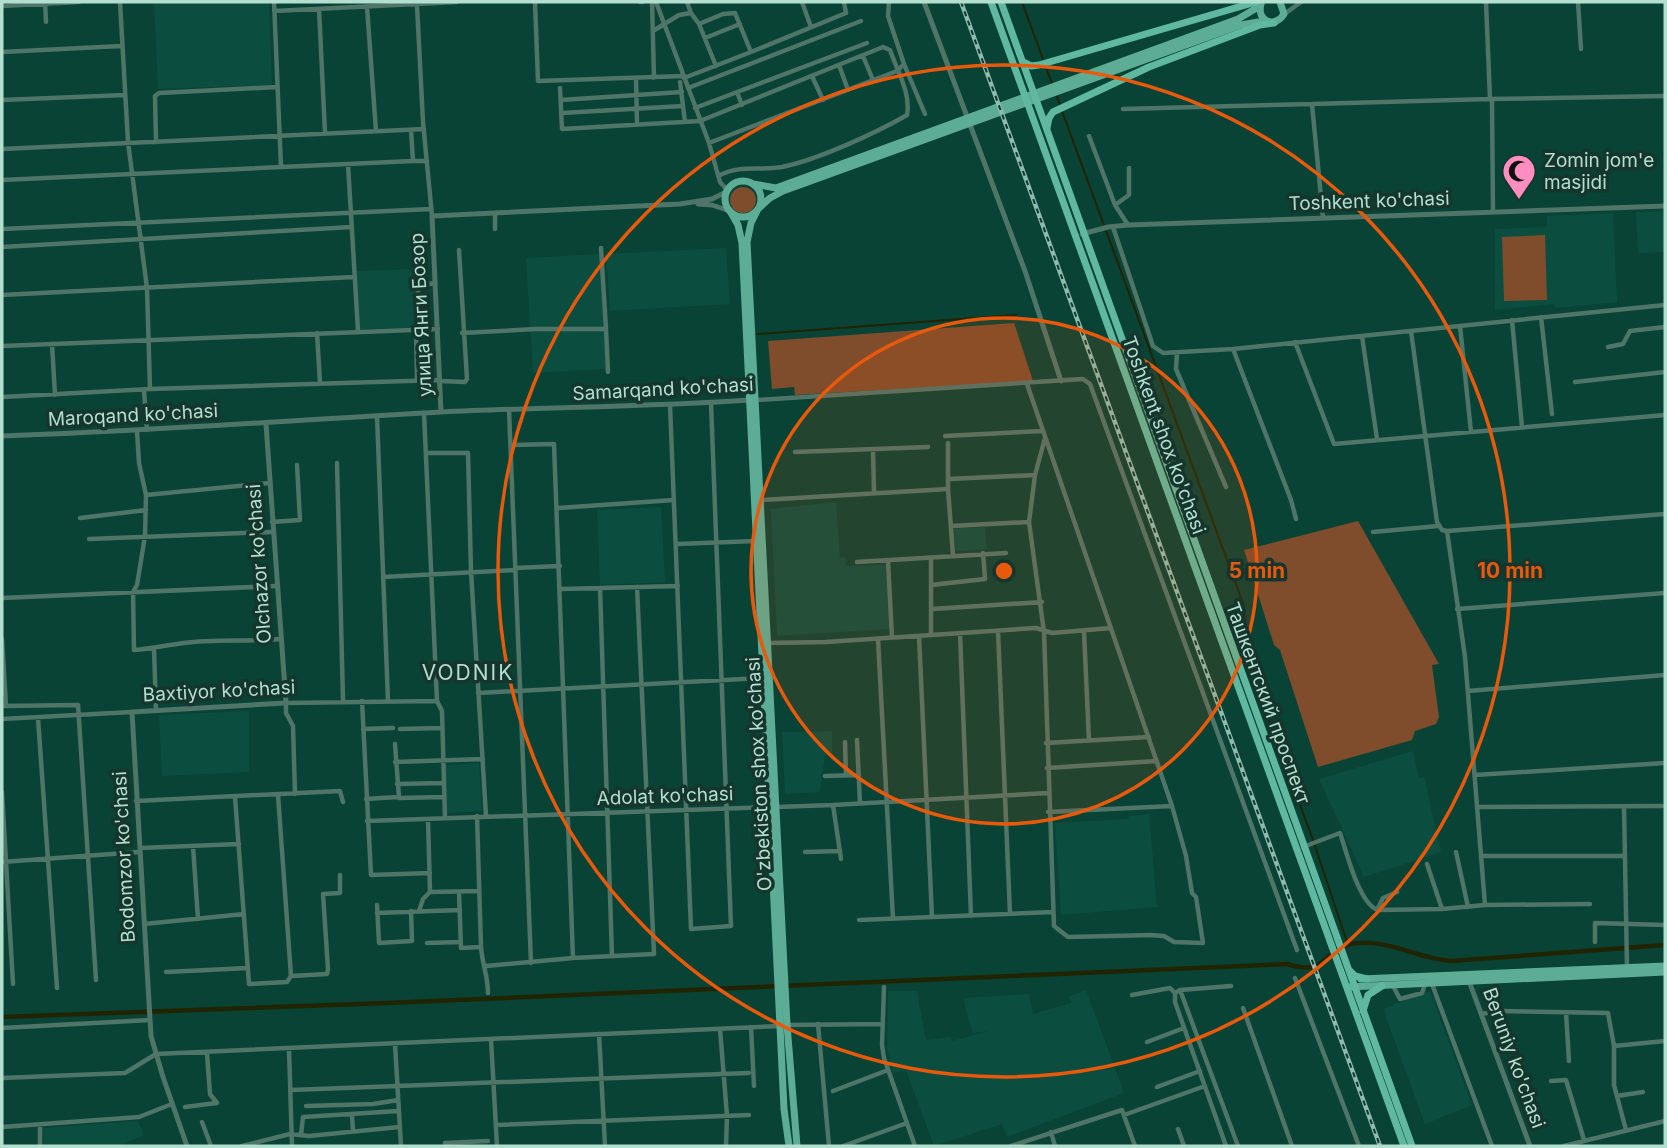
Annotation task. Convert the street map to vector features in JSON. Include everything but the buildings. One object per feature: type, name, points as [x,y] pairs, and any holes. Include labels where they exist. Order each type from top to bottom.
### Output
[{"type":"highway","points":[[991,2],[1023,62],[1085,233]]},
{"type":"highway","points":[[1001,2],[1011,43]]},
{"type":"highway","points":[[1023,62],[1031,66],[1039,65],[1259,3]]},
{"type":"highway","points":[[1047,128],[1050,115],[1056,110],[1149,67],[1260,25],[1273,23]]},
{"type":"highway","name":"Toshkent shox ko'chasi","points":[[1011,43],[1076,236],[1337,952]]},
{"type":"highway","name":"Ташкентский проспект","points":[[1085,233],[1307,845],[1337,952]]},
{"type":"highway","points":[[1337,952],[1355,976],[1367,979]]},
{"type":"highway","points":[[1337,952],[1404,1146]]},
{"type":"highway","points":[[1347,967],[1350,984]]},
{"type":"highway","points":[[1382,986],[1368,995],[1360,1013],[1412,1146]]},
{"type":"main road","points":[[753,400],[741,237],[726,203],[727,191],[740,182],[776,188],[1241,24],[1264,21],[1273,23],[1283,16],[1284,9],[1280,2]]},
{"type":"main road","points":[[1259,3],[1259,13],[1264,21]]},
{"type":"main road","points":[[1072,83],[1238,19],[1259,3]]},
{"type":"main road","points":[[730,211],[744,217],[751,215],[770,198],[783,191],[928,135]]},
{"type":"main road","points":[[748,325],[748,236],[761,195],[753,184]]},
{"type":"main road","name":"O'zbekiston shox ko'chasi","points":[[753,400],[769,643],[773,806],[789,1146]]},
{"type":"main road","name":"O'zbekiston shox ko'chasi","points":[[753,400],[762,678],[773,806]]},
{"type":"main road","points":[[1350,984],[1367,979],[1665,966]]},
{"type":"main road","points":[[1350,984],[1382,986],[1665,972]]},
{"type":"main road","name":"O'zbekiston shox ko'chasi","points":[[784,1026],[797,1146]]},
{"type":"street","points":[[45,2],[46,22]]},
{"type":"street","points":[[2,5],[79,2]]},
{"type":"street","points":[[120,2],[128,142],[147,288],[147,431]]},
{"type":"street","points":[[274,2],[281,167]]},
{"type":"street","points":[[274,11],[457,2]]},
{"type":"street","points":[[535,2],[538,81],[683,79],[846,13],[844,2]]},
{"type":"street","points":[[654,2],[654,78]]},
{"type":"street","points":[[2,229],[352,213],[495,213],[712,200],[727,191],[718,176],[709,143],[683,79],[665,24],[654,2]]},
{"type":"street","points":[[687,2],[716,66]]},
{"type":"street","points":[[802,2],[811,27]]},
{"type":"street","points":[[889,2],[888,16],[925,114]]},
{"type":"street","points":[[924,2],[1025,271],[1061,381]]},
{"type":"street","points":[[1283,16],[1301,2]]},
{"type":"street","points":[[1486,2],[1493,212]]},
{"type":"street","points":[[1578,2],[1581,49]]},
{"type":"street","points":[[417,5],[432,212]]},
{"type":"street","points":[[367,7],[376,131]]},
{"type":"street","points":[[319,9],[325,133]]},
{"type":"street","points":[[699,24],[733,12],[751,52]]},
{"type":"street","points":[[653,31],[679,15],[691,13]]},
{"type":"street","points":[[688,88],[861,20]]},
{"type":"street","points":[[705,38],[740,24]]},
{"type":"street","points":[[695,108],[867,43]]},
{"type":"street","points":[[2,52],[121,46]]},
{"type":"street","points":[[560,88],[562,130],[700,121],[887,48],[904,85],[909,104],[907,115],[888,127],[800,162],[780,167],[731,169],[718,176]]},
{"type":"street","points":[[863,56],[873,80]]},
{"type":"street","points":[[709,143],[897,71],[904,64]]},
{"type":"street","points":[[839,65],[848,90]]},
{"type":"street","points":[[812,76],[823,100]]},
{"type":"street","points":[[636,79],[637,124]]},
{"type":"street","points":[[683,79],[682,106],[685,122]]},
{"type":"street","points":[[156,142],[155,96],[159,93],[278,87]]},
{"type":"street","points":[[561,100],[682,92]]},
{"type":"street","points":[[737,92],[741,105]]},
{"type":"street","points":[[2,100],[125,95]]},
{"type":"street","points":[[1123,109],[1665,96]]},
{"type":"street","points":[[1312,104],[1323,218]]},
{"type":"street","points":[[562,114],[682,106]]},
{"type":"street","points":[[2,149],[424,129]]},
{"type":"street","points":[[411,130],[413,161]]},
{"type":"street","points":[[1090,136],[1115,205],[1128,225]]},
{"type":"street","points":[[2,180],[427,161]]},
{"type":"street","points":[[348,164],[358,331]]},
{"type":"street","points":[[1115,205],[1129,195],[1129,168]]},
{"type":"street","points":[[680,204],[712,205],[730,211]]},
{"type":"street","name":"Toshkent ko'chasi","points":[[1076,236],[1128,225],[1665,206]]},
{"type":"street","name":"улица Янги Бозор","points":[[432,212],[441,412]]},
{"type":"street","points":[[495,213],[495,229]]},
{"type":"street","points":[[2,247],[352,227]]},
{"type":"street","points":[[1111,227],[1153,346],[1163,353],[1233,349],[1665,305]]},
{"type":"street","points":[[601,248],[608,372]]},
{"type":"street","points":[[2,397],[320,383],[417,380],[465,382],[467,379],[462,333],[459,250]]},
{"type":"street","points":[[2,295],[354,277]]},
{"type":"street","points":[[417,380],[418,285],[435,283]]},
{"type":"street","points":[[1541,317],[1552,414]]},
{"type":"street","points":[[1511,320],[1522,428]]},
{"type":"street","points":[[1460,326],[1471,432]]},
{"type":"street","points":[[1608,347],[1623,344],[1630,331],[1665,327]]},
{"type":"street","points":[[2,346],[438,329]]},
{"type":"street","points":[[462,333],[606,329]]},
{"type":"street","points":[[1411,331],[1437,522],[1442,530],[1665,514]]},
{"type":"street","points":[[317,333],[320,383]]},
{"type":"street","points":[[1362,336],[1377,439]]},
{"type":"street","points":[[1295,342],[1334,444],[1665,415]]},
{"type":"street","points":[[52,344],[55,395]]},
{"type":"street","points":[[1233,349],[1296,519]]},
{"type":"street","points":[[1177,352],[1176,369],[1226,487]]},
{"type":"street","points":[[1575,382],[1665,372]]},
{"type":"street","name":"Samarqand ko'chasi","points":[[266,424],[441,412],[711,403],[1083,379],[1090,384],[1297,950]]},
{"type":"street","points":[[1027,384],[1172,806],[1186,856],[1192,893],[1196,897],[1203,943],[1174,942],[1164,936],[1151,935],[1068,937],[1054,926],[1048,813],[1044,632],[1029,522],[1035,475],[1045,438]]},
{"type":"street","points":[[670,405],[691,929],[731,926],[711,403]]},
{"type":"street","points":[[509,410],[531,963]]},
{"type":"street","points":[[424,414],[437,701],[442,712],[445,818]]},
{"type":"street","points":[[377,416],[388,701]]},
{"type":"street","name":"Maroqand ko'chasi","points":[[2,436],[266,424]]},
{"type":"street","name":"Olchazor ko'chasi","points":[[266,424],[286,703]]},
{"type":"street","points":[[137,431],[146,510],[145,536],[137,585],[133,592],[134,650],[184,643],[245,643],[280,639]]},
{"type":"street","points":[[945,436],[1042,431]]},
{"type":"street","points":[[948,443],[953,555]]},
{"type":"street","points":[[511,445],[554,444],[573,958]]},
{"type":"street","points":[[795,452],[928,447]]},
{"type":"street","points":[[873,450],[874,492]]},
{"type":"street","points":[[427,453],[468,453],[471,572],[485,816]]},
{"type":"street","points":[[337,463],[343,701]]},
{"type":"street","points":[[271,522],[300,520],[297,466]]},
{"type":"street","points":[[949,479],[1035,475]]},
{"type":"street","points":[[146,495],[269,483]]},
{"type":"street","points":[[761,499],[948,489]]},
{"type":"street","points":[[558,508],[674,500]]},
{"type":"street","points":[[80,518],[146,510]]},
{"type":"street","points":[[951,526],[1029,522]]},
{"type":"street","points":[[1373,532],[1439,526]]},
{"type":"street","points":[[1447,531],[1465,657],[1485,905]]},
{"type":"street","points":[[89,538],[272,533]]},
{"type":"street","points":[[676,544],[756,541]]},
{"type":"street","points":[[931,585],[985,579],[984,553]]},
{"type":"street","points":[[857,562],[1006,553]]},
{"type":"street","points":[[931,559],[931,635]]},
{"type":"street","points":[[888,561],[892,638]]},
{"type":"street","points":[[383,577],[560,566]]},
{"type":"street","points":[[2,598],[276,586]]},
{"type":"street","points":[[561,589],[678,586]]},
{"type":"street","points":[[600,587],[612,956]]},
{"type":"street","points":[[486,966],[654,954],[637,587]]},
{"type":"street","points":[[1457,609],[1665,593]]},
{"type":"street","points":[[932,609],[1042,602]]},
{"type":"street","points":[[769,643],[878,639],[1036,628],[1044,632],[1084,632],[1111,628]]},
{"type":"street","points":[[998,631],[1010,914]]},
{"type":"street","points":[[1084,632],[1088,741]]},
{"type":"street","points":[[960,634],[971,916]]},
{"type":"street","points":[[919,636],[932,917]]},
{"type":"street","points":[[2,639],[4,706],[78,705],[96,980]]},
{"type":"street","points":[[878,639],[893,919]]},
{"type":"street","points":[[154,649],[156,710]]},
{"type":"street","points":[[1468,691],[1665,675]]},
{"type":"street","points":[[478,693],[762,678]]},
{"type":"street","points":[[362,701],[371,875],[430,873]]},
{"type":"street","name":"Baxtiyor ko'chasi","points":[[2,719],[286,703],[437,701]]},
{"type":"street","points":[[286,703],[286,713],[293,726],[295,794]]},
{"type":"street","name":"Bodomzor ko'chasi","points":[[132,712],[150,1018]]},
{"type":"street","points":[[38,718],[57,988]]},
{"type":"street","points":[[363,729],[442,729]]},
{"type":"street","points":[[1046,743],[1149,737]]},
{"type":"street","points":[[858,740],[860,803]]},
{"type":"street","points":[[845,742],[846,775]]},
{"type":"street","points":[[395,744],[399,797]]},
{"type":"street","points":[[395,762],[483,759]]},
{"type":"street","points":[[1047,768],[1157,761]]},
{"type":"street","points":[[1475,775],[1665,763]]},
{"type":"street","points":[[825,776],[859,775]]},
{"type":"street","points":[[397,784],[443,783]]},
{"type":"street","points":[[136,801],[340,791],[343,802]]},
{"type":"street","points":[[2,792],[13,984]]},
{"type":"street","name":"Adolat ko'chasi","points":[[367,821],[833,805],[1048,793]]},
{"type":"street","points":[[235,797],[249,984],[287,982],[291,976],[278,795]]},
{"type":"street","points":[[366,799],[444,797]]},
{"type":"street","points":[[833,805],[841,859]]},
{"type":"street","points":[[1048,813],[1172,806]]},
{"type":"street","points":[[1624,806],[1627,967]]},
{"type":"street","points":[[1479,807],[1662,806]]},
{"type":"street","points":[[477,816],[481,947],[488,993]]},
{"type":"street","points":[[419,911],[430,892],[428,819]]},
{"type":"street","points":[[1307,845],[1340,833],[1363,895],[1369,905],[1377,910],[1468,908],[1485,905],[1590,905]]},
{"type":"street","points":[[4,862],[239,844]]},
{"type":"street","points":[[193,846],[198,919]]},
{"type":"street","points":[[805,852],[840,851]]},
{"type":"street","points":[[1455,852],[1468,908]]},
{"type":"street","points":[[1482,856],[1624,856]]},
{"type":"street","points":[[1427,864],[1442,909]]},
{"type":"street","points":[[291,976],[327,974],[323,894],[340,893],[340,875]]},
{"type":"street","points":[[430,892],[479,891]]},
{"type":"street","points":[[459,892],[461,945]]},
{"type":"street","points":[[1377,910],[1383,898],[1397,892]]},
{"type":"street","points":[[377,905],[379,943],[412,941],[411,911]]},
{"type":"street","points":[[377,913],[460,910]]},
{"type":"street","points":[[859,920],[1053,912]]},
{"type":"street","points":[[144,924],[244,914]]},
{"type":"street","points":[[1595,942],[1595,923],[1665,925]]},
{"type":"street","points":[[427,943],[481,947]]},
{"type":"street","points":[[166,972],[248,968]]},
{"type":"street","points":[[1295,978],[1359,1146]]},
{"type":"street","name":"Beruniy ko'chasi","points":[[1469,981],[1531,1146]]},
{"type":"street","points":[[1392,985],[1400,999],[1422,993],[1429,983]]},
{"type":"street","points":[[1429,983],[1492,1146]]},
{"type":"street","points":[[1132,995],[1170,988],[1177,991],[1231,986]]},
{"type":"street","points":[[884,987],[882,1045],[915,1146]]},
{"type":"street","points":[[1177,991],[1175,1002],[1226,1146]]},
{"type":"street","points":[[1177,991],[1238,1146]]},
{"type":"street","points":[[1242,1008],[1292,1146]]},
{"type":"street","points":[[1481,1014],[1499,1011],[1608,1013],[1614,1046],[1614,1085],[1626,1130]]},
{"type":"street","points":[[1566,1013],[1569,1060]]},
{"type":"street","points":[[2,1028],[150,1018],[156,1054],[187,1146]]},
{"type":"street","points":[[2,1078],[125,1073],[156,1054],[818,1024],[883,1024]]},
{"type":"street","points":[[818,1024],[829,1146]]},
{"type":"street","points":[[751,1027],[754,1086]]},
{"type":"street","points":[[1147,1042],[1184,1028]]},
{"type":"street","points":[[720,1029],[727,1116],[726,1146]]},
{"type":"street","points":[[599,1034],[605,1146]]},
{"type":"street","points":[[491,1038],[497,1146]]},
{"type":"street","points":[[1614,1046],[1665,1041]]},
{"type":"street","points":[[395,1044],[401,1146]]},
{"type":"street","points":[[289,1049],[292,1146]]},
{"type":"street","points":[[184,1107],[217,1103],[210,1094],[207,1052]]},
{"type":"street","points":[[832,1091],[888,1070]]},
{"type":"street","points":[[1157,1087],[1200,1071]]},
{"type":"street","points":[[292,1090],[749,1073]]},
{"type":"street","points":[[1551,1081],[1566,1080],[1584,1140]]},
{"type":"street","points":[[1011,1146],[1205,1086]]},
{"type":"street","points":[[1617,1096],[1643,1092]]},
{"type":"street","points":[[306,1106],[373,1104],[398,1100]]},
{"type":"street","points":[[2,1127],[139,1117],[172,1104]]},
{"type":"street","points":[[301,1135],[303,1117],[398,1111]]},
{"type":"street","points":[[1123,1113],[1135,1146]]},
{"type":"street","points":[[352,1115],[353,1131]]},
{"type":"street","points":[[496,1125],[749,1115]]},
{"type":"street","points":[[1564,1146],[1665,1121]]},
{"type":"street","points":[[202,1122],[211,1146]]},
{"type":"street","points":[[843,1146],[907,1123]]},
{"type":"street","points":[[40,1125],[40,1146]]},
{"type":"street","points":[[242,1146],[290,1134],[399,1127]]},
{"type":"street","points":[[1178,1129],[1184,1146]]},
{"type":"street","points":[[1051,1132],[1055,1146]]},
{"type":"street","points":[[445,1143],[488,1141]]},
{"type":"shaded area","points":[[154,2],[269,2],[272,85],[158,89]]},
{"type":"shaded area","points":[[743,187],[752,191],[756,200],[752,209],[743,213],[734,209],[730,200],[734,191]]},
{"type":"shaded area","points":[[1665,211],[1665,252],[1638,253],[1636,212]]},
{"type":"shaded area","points":[[1613,213],[1617,302],[1556,308],[1554,304],[1495,310],[1495,229],[1547,227],[1547,216]]},
{"type":"shaded area","points":[[1545,235],[1547,300],[1504,301],[1502,237]]},
{"type":"shaded area","points":[[726,248],[730,304],[610,311],[606,254]]},
{"type":"shaded area","points":[[600,254],[606,369],[533,373],[526,258]]},
{"type":"shaded area","points":[[420,269],[422,328],[359,329],[356,271]]},
{"type":"shaded area","points":[[1014,323],[1033,381],[795,395],[794,387],[772,389],[768,341]]},
{"type":"shaded area","points":[[836,502],[840,557],[845,558],[846,566],[886,565],[889,629],[777,636],[771,509]]},
{"type":"shaded area","points":[[661,507],[665,582],[600,585],[597,510]]},
{"type":"shaded area","points":[[1358,521],[1439,664],[1432,665],[1439,717],[1436,724],[1415,731],[1412,740],[1318,767],[1280,650],[1274,645],[1244,550]]},
{"type":"shaded area","points":[[985,527],[987,549],[956,551],[954,529]]},
{"type":"shaded area","points":[[249,711],[249,772],[162,776],[159,715]]},
{"type":"shaded area","points":[[832,731],[832,754],[825,755],[820,792],[785,794],[782,732]]},
{"type":"shaded area","points":[[1413,751],[1419,778],[1424,777],[1441,852],[1364,877],[1319,779]]},
{"type":"shaded area","points":[[479,763],[482,811],[447,813],[445,765]]},
{"type":"shaded area","points":[[1149,814],[1157,907],[1061,915],[1055,823],[1128,819],[1129,816]]},
{"type":"shaded area","points":[[1086,990],[1124,1093],[1007,1137],[1002,1124],[934,1146],[906,1070],[893,1073],[887,1048],[888,991],[917,991],[926,1040],[951,1037],[952,1041],[988,1031],[973,1033],[964,998],[1029,994],[1033,1014],[1071,1003],[1069,997]]},
{"type":"shaded area","points":[[1430,991],[1472,1105],[1425,1124],[1383,1009]]},
{"type":"shaded area","points":[[138,1121],[144,1135],[124,1143],[124,1146],[44,1146],[43,1128]]},
{"type":"waterway","points":[[1022,2],[1043,59]]},
{"type":"waterway","points":[[1045,65],[1053,86]]},
{"type":"waterway","points":[[1056,94],[1060,105]]},
{"type":"waterway","points":[[1062,111],[1244,606],[1246,660],[1312,837],[1348,945]]},
{"type":"waterway","points":[[757,334],[1016,315]]},
{"type":"waterway","points":[[2,1017],[1287,964],[1310,967],[1318,965],[1341,947],[1363,943],[1376,943],[1451,961],[1665,945]]},
{"type":"railway","points":[[961,2],[1380,1146]]},
{"type":"place","name":"Zomin jom'e masjidi","points":[[1519,201]]},
{"type":"district","name":"VODNIK","points":[[468,672]]}]
